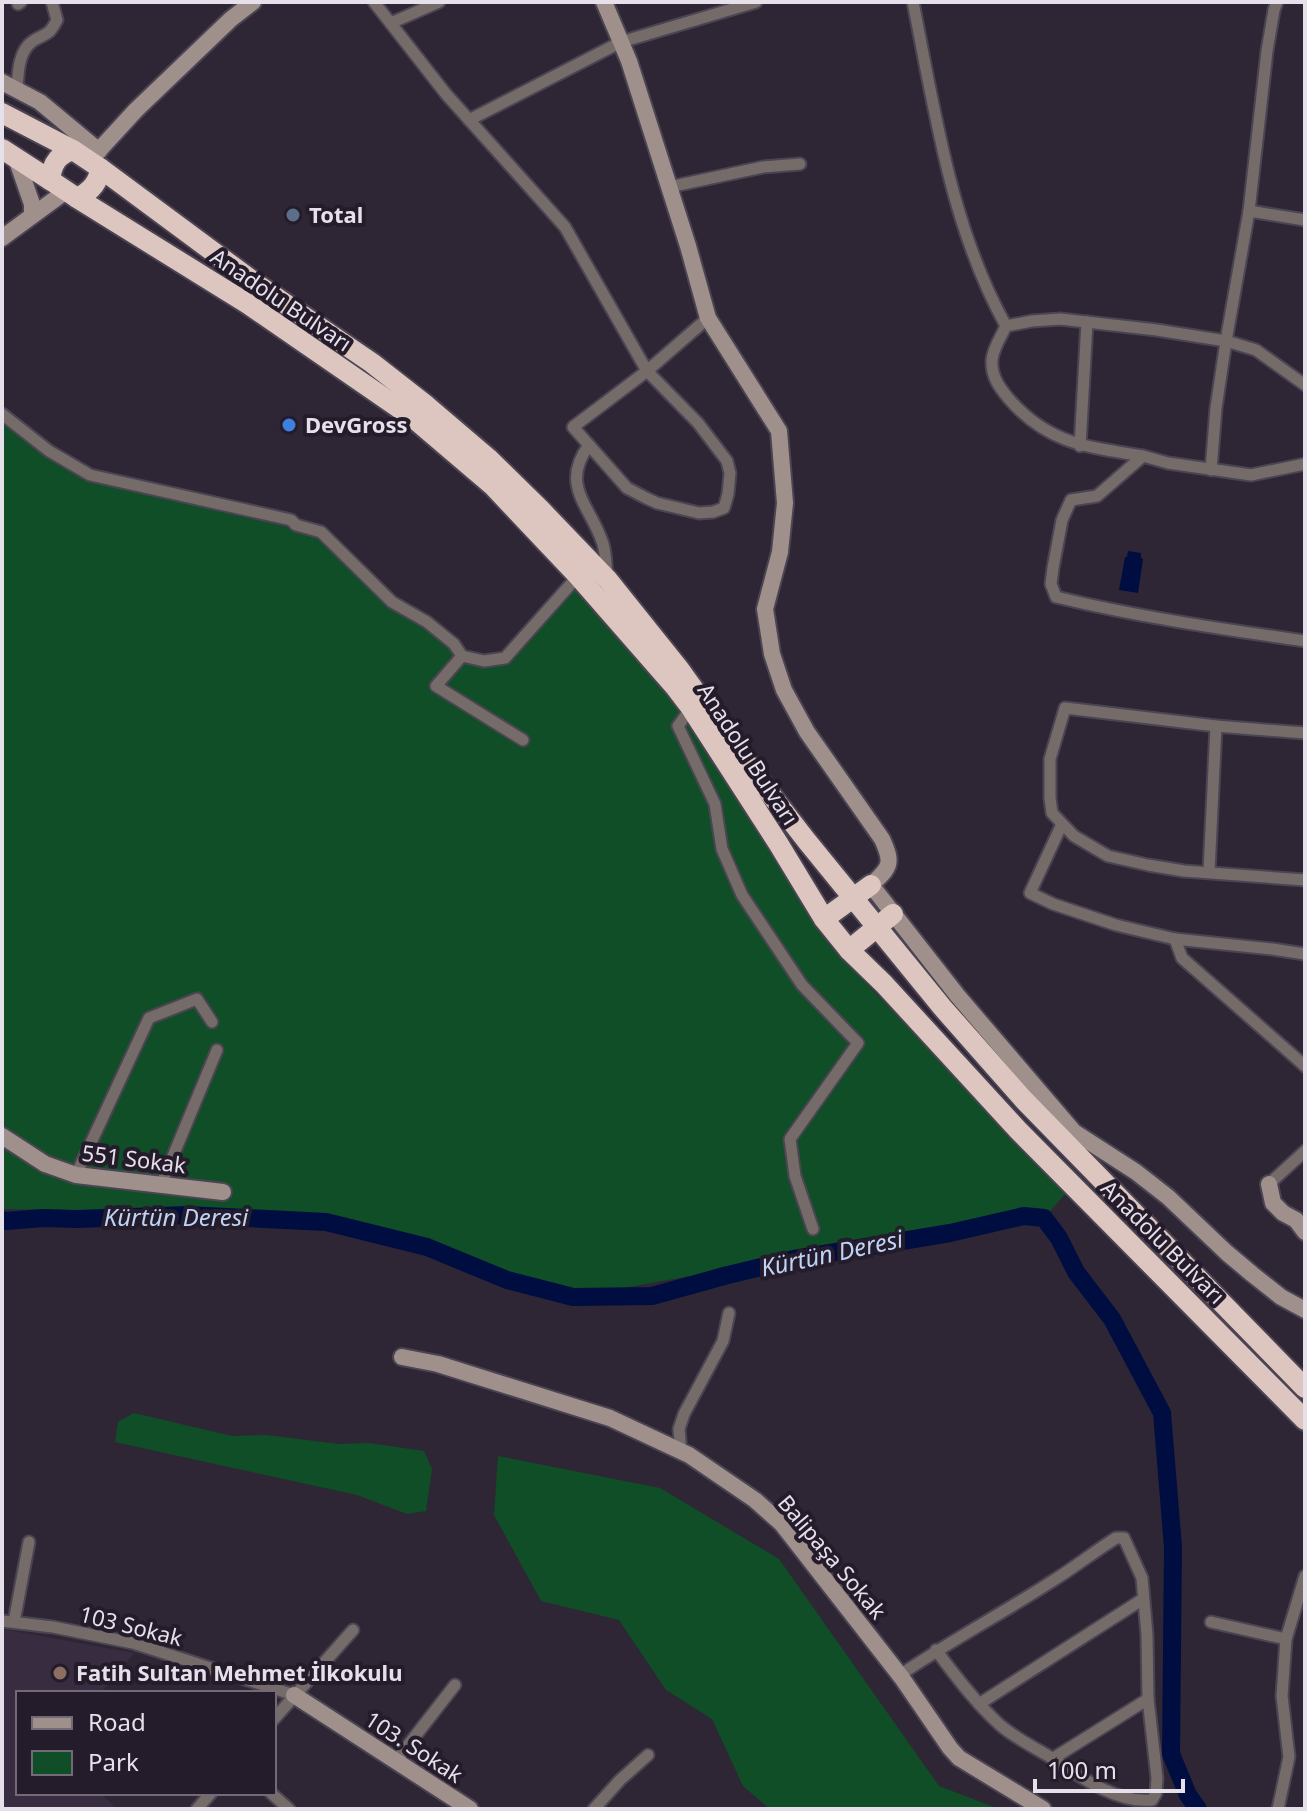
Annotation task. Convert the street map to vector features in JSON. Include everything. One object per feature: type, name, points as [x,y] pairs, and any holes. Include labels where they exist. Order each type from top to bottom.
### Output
[{"type":"highway","name":"Anadolu Bulvarı","points":[[2,113],[90,157],[258,285],[372,363],[488,458],[608,580],[680,670],[806,840],[853,897],[885,920],[942,1007],[1023,1099],[1305,1388]]},
{"type":"highway","name":"Anadolu Bulvarı","points":[[9,154],[248,304],[412,417],[493,486],[629,632],[691,708],[824,919],[849,950],[1018,1130],[1305,1420]]},
{"type":"highway","points":[[60,156],[90,157],[97,182],[90,192],[64,190],[54,163],[60,156]]},
{"type":"highway","points":[[824,919],[871,885]]},
{"type":"highway","points":[[849,950],[885,920]]},
{"type":"street","points":[[52,2],[57,20],[50,33],[29,44],[10,86],[40,102],[90,157],[231,19],[253,2]]},
{"type":"street","points":[[374,2],[446,94],[565,227],[647,371],[698,423],[727,461],[730,473],[724,508],[699,513],[657,503],[627,488],[573,427],[647,371],[708,318]]},
{"type":"street","points":[[391,23],[439,2]]},
{"type":"street","points":[[604,2],[629,61],[708,318],[779,431],[785,503],[780,552],[765,609],[772,654],[784,690],[807,732],[882,839],[890,857],[888,866],[871,885],[885,920],[966,1006],[1074,1132],[1136,1172],[1168,1197],[1235,1260],[1281,1297],[1305,1310]]},
{"type":"street","points":[[469,120],[621,42],[756,2]]},
{"type":"street","points":[[913,2],[956,204],[989,295],[1006,326]]},
{"type":"street","points":[[1211,470],[1216,408],[1249,211],[1265,65],[1277,2]]},
{"type":"street","points":[[9,154],[32,204],[32,215]]},
{"type":"street","points":[[669,187],[763,167],[800,164]]},
{"type":"street","points":[[2,238],[64,190]]},
{"type":"street","points":[[1249,211],[1305,220]]},
{"type":"street","points":[[1006,326],[1060,319],[1226,341],[1256,350],[1305,385]]},
{"type":"street","points":[[1080,446],[1087,322]]},
{"type":"street","points":[[1006,326],[993,352],[993,374],[999,388],[1017,408],[1047,432],[1080,446],[1251,475],[1305,464]]},
{"type":"street","points":[[2,414],[49,451],[90,475],[291,520],[296,525],[321,532],[392,602],[427,622],[454,644],[462,656],[484,661],[505,658],[578,576]]},
{"type":"street","points":[[589,445],[578,459],[576,482],[602,544],[608,580]]},
{"type":"street","points":[[1143,456],[1097,496],[1071,500],[1062,520],[1053,568],[1051,584],[1056,597],[1090,606],[1305,641]]},
{"type":"street","points":[[462,656],[436,686],[523,740]]},
{"type":"street","points":[[691,708],[678,726],[715,804],[722,849],[742,895],[802,985],[858,1043],[790,1139],[795,1176],[813,1229]]},
{"type":"street","points":[[1305,733],[1065,708],[1050,759],[1052,813],[1074,836],[1108,856],[1148,865],[1305,880]]},
{"type":"street","points":[[1209,872],[1216,726]]},
{"type":"street","points":[[1062,824],[1030,893],[1091,917],[1175,939],[1305,954]]},
{"type":"street","points":[[1175,939],[1182,958],[1305,1066]]},
{"type":"street","points":[[76,1175],[149,1018],[197,999],[212,1022]]},
{"type":"street","points":[[161,1185],[217,1050]]},
{"type":"street","name":"551 Sokak","points":[[2,1136],[45,1164],[76,1175],[223,1192]]},
{"type":"street","points":[[1305,1151],[1269,1184],[1273,1203],[1296,1220],[1305,1232]]},
{"type":"street","points":[[681,1452],[679,1429],[684,1414],[723,1341],[729,1313]]},
{"type":"street","name":"Balipaşa Sokak","points":[[402,1357],[438,1364],[610,1418],[681,1452],[755,1500],[782,1524],[900,1675],[959,1758],[1043,1809]]},
{"type":"street","points":[[900,1675],[936,1650],[1054,1580],[1116,1538],[1124,1538],[1142,1578],[1148,1699],[1157,1778],[1152,1800],[1123,1797],[1093,1784],[1004,1728],[979,1704],[936,1650]]},
{"type":"street","points":[[8,1621],[29,1542]]},
{"type":"street","points":[[1278,1809],[1289,1757],[1282,1696],[1286,1639],[1305,1576]]},
{"type":"street","points":[[979,1704],[1143,1599]]},
{"type":"street","name":"103 Sokak","points":[[8,1621],[133,1643],[294,1695]]},
{"type":"street","points":[[1211,1622],[1286,1639]]},
{"type":"street","points":[[276,1717],[353,1630]]},
{"type":"street","points":[[395,1762],[455,1685]]},
{"type":"street","name":"103. Sokak","points":[[294,1695],[467,1808]]},
{"type":"street","points":[[1052,1759],[1148,1699]]},
{"type":"street","points":[[594,1809],[648,1755]]},
{"type":"street","points":[[273,1795],[289,1809]]},
{"type":"shaded area","points":[[1128,551],[1141,553],[1143,559],[1138,593],[1119,590]]},
{"type":"shaded area","name":"Fatih Sultan Mehmet İlkokulu","points":[[2,1629],[134,1653],[103,1691],[16,1691],[16,1795],[102,1795],[117,1809],[2,1809]]},
{"type":"green space","points":[[2,423],[84,480],[318,534],[472,663],[507,662],[574,585],[580,583],[688,720],[830,946],[1067,1192],[1044,1218],[1024,1216],[573,1297],[427,1247],[326,1222],[241,1213],[2,1209]]},
{"type":"green space","points":[[134,1413],[232,1436],[266,1435],[339,1444],[369,1443],[424,1451],[432,1469],[426,1511],[407,1514],[357,1495],[115,1442],[118,1422]]},
{"type":"green space","points":[[498,1456],[660,1488],[779,1559],[939,1786],[999,1809],[770,1809],[743,1786],[712,1719],[666,1690],[619,1620],[541,1601],[494,1515]]},
{"type":"waterway","name":"Kürtün Deresi","points":[[2,1220],[187,1215],[326,1222],[427,1247],[507,1280],[573,1297],[652,1296],[794,1259],[950,1233],[1024,1216],[1044,1218],[1059,1238],[1076,1272],[1112,1319],[1162,1413],[1173,1547],[1171,1754],[1188,1795],[1198,1809]]},
{"type":"place","name":"Total","points":[[293,215]]},
{"type":"place","name":"DevGross","points":[[289,425]]},
{"type":"place","name":"Fatih Sultan Mehmet İlkokulu","points":[[60,1673]]}]
